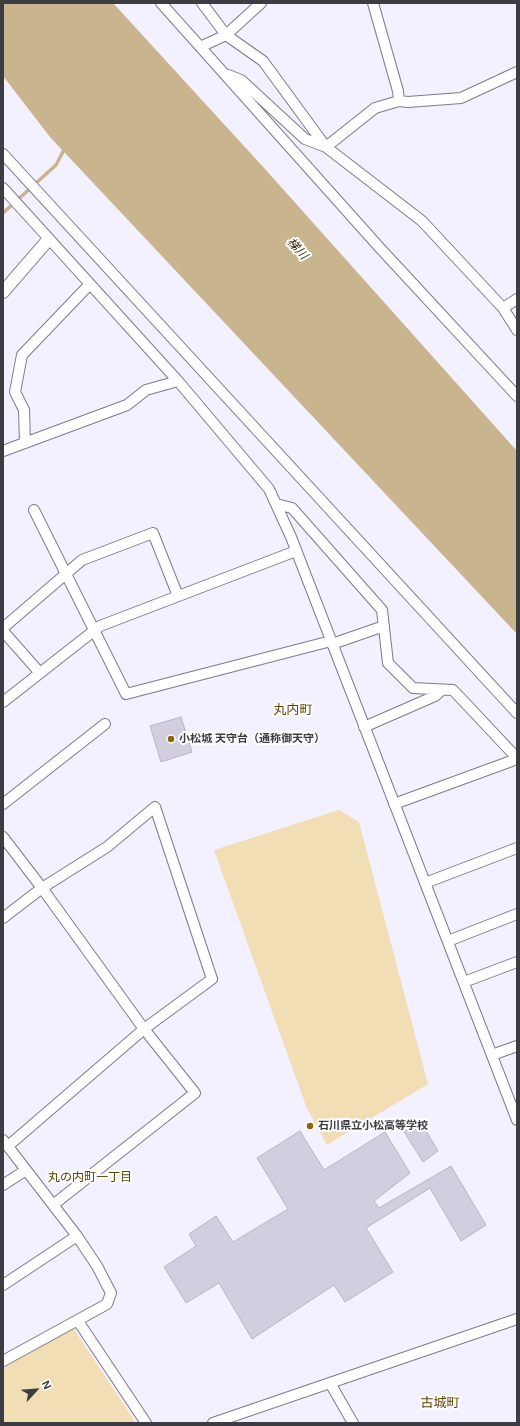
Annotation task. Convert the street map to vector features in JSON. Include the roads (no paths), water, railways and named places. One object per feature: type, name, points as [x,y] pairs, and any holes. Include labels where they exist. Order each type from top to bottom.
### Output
[{"type":"street","points":[[161,3],[379,247],[517,396]]},
{"type":"street","points":[[202,3],[226,35],[263,61],[326,147],[422,221],[503,308],[517,330]]},
{"type":"street","points":[[200,47],[226,35],[261,3]]},
{"type":"street","points":[[373,3],[398,91],[399,100]]},
{"type":"street","points":[[326,147],[375,108],[399,100],[408,102],[461,98],[517,72]]},
{"type":"street","points":[[224,74],[241,80],[305,139],[326,147]]},
{"type":"street","points":[[3,154],[517,713]]},
{"type":"street","points":[[3,188],[48,240],[178,381],[269,489],[296,551],[516,1115]]},
{"type":"street","points":[[3,292],[48,240]]},
{"type":"street","points":[[25,443],[24,410],[15,392],[22,355],[90,284]]},
{"type":"street","points":[[503,308],[517,299]]},
{"type":"street","points":[[3,452],[128,405],[146,390],[178,381]]},
{"type":"street","points":[[276,504],[292,508],[382,610],[388,663],[413,688],[454,690],[517,758],[394,804]]},
{"type":"street","points":[[34,510],[126,694],[332,643],[384,626]]},
{"type":"street","points":[[40,673],[3,630],[82,560],[153,533],[178,596]]},
{"type":"street","points":[[3,702],[100,626],[296,551]]},
{"type":"street","points":[[364,727],[435,696],[442,690]]},
{"type":"street","points":[[3,804],[105,724]]},
{"type":"street","points":[[3,918],[42,888],[107,847],[155,807],[212,979],[144,1028],[5,1143],[77,1236],[97,1266],[111,1293],[107,1304],[3,1361]]},
{"type":"street","points":[[3,837],[144,1028],[195,1093],[53,1205]]},
{"type":"street","points":[[425,883],[517,848]]},
{"type":"street","points":[[448,941],[517,914]]},
{"type":"street","points":[[464,982],[517,962]]},
{"type":"street","points":[[492,1056],[517,1046]]},
{"type":"street","points":[[3,1185],[26,1170]]},
{"type":"street","points":[[3,1285],[77,1236]]},
{"type":"street","points":[[213,1423],[517,1320]]},
{"type":"street","points":[[78,1321],[146,1423]]},
{"type":"street","points":[[330,1383],[353,1423]]},
{"type":"water","name":"梯川","points":[[3,3],[113,3],[265,169],[517,451],[517,634],[50,137],[3,76]]},
{"type":"waterway","points":[[3,213],[56,165],[65,148]]},
{"type":"place","name":"小松城 天守台（通称御天守）","points":[[171,739]]},
{"type":"place","name":"石川県立小松高等学校","points":[[310,1126]]},
{"type":"district","name":"丸内町","points":[[293,710]]},
{"type":"district","name":"丸の内町一丁目","points":[[90,1178]]},
{"type":"district","name":"古城町","points":[[440,1403]]}]
